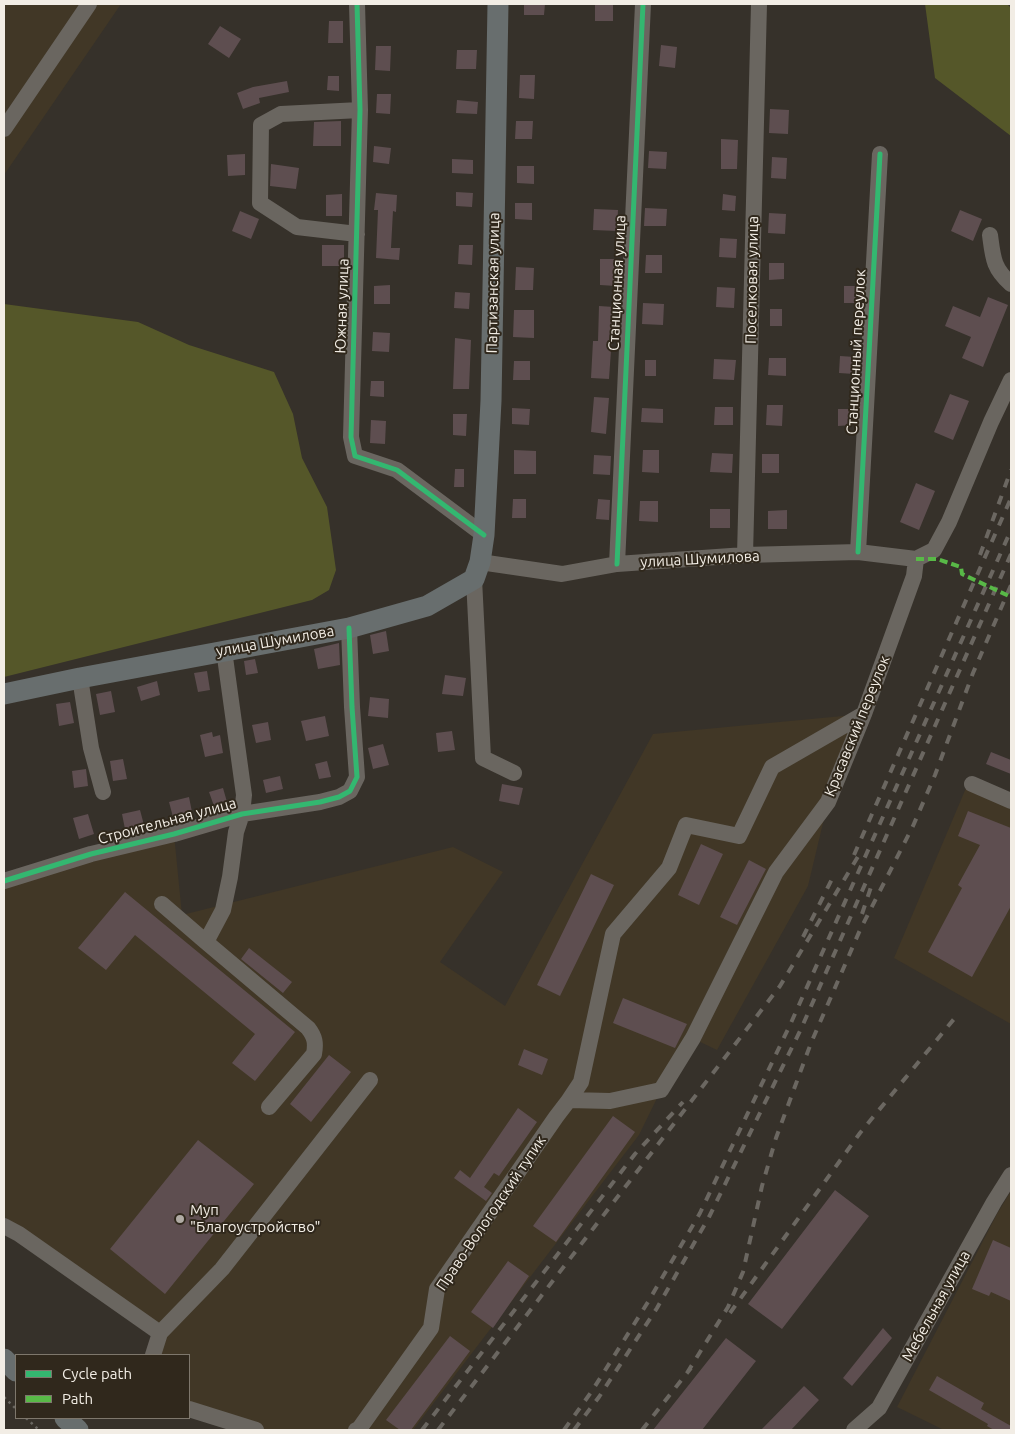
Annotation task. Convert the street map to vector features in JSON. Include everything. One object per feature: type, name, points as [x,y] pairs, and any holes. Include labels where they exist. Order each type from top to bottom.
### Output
[{"type":"main road","name":"Партизанская улица","points":[[477,570],[484,535],[491,401],[498,4]]},
{"type":"main road","name":"улица Шумилова","points":[[4,694],[224,650],[348,628],[427,606],[477,570]]},
{"type":"main road","points":[[66,1419],[78,1430]]},
{"type":"street","points":[[4,128],[89,4]]},
{"type":"street","name":"Южная улица","points":[[357,4],[360,110],[351,437],[355,456],[397,470],[484,535]]},
{"type":"street","name":"Станционная улица","points":[[617,564],[643,4]]},
{"type":"street","name":"Поселковая улица","points":[[745,555],[759,4]]},
{"type":"street","points":[[357,234],[297,227],[260,203],[262,125],[281,114],[360,110]]},
{"type":"street","name":"Станционный переулок","points":[[858,552],[880,154]]},
{"type":"street","points":[[990,236],[993,262],[1001,275],[1011,284]]},
{"type":"street","points":[[916,559],[934,550],[950,522],[991,422],[1011,380]]},
{"type":"street","name":"улица Шумилова","points":[[477,570],[562,574],[617,564],[745,555],[858,552],[916,559]]},
{"type":"street","name":"Красавский переулок","points":[[569,1100],[610,1101],[661,1090],[694,1038],[776,872],[828,802],[864,714],[914,576],[916,559]]},
{"type":"street","points":[[477,570],[483,758],[514,774]]},
{"type":"street","name":"Строительная улица","points":[[4,881],[91,854],[174,834],[242,814],[339,797],[350,791],[357,777],[348,628]]},
{"type":"street","points":[[206,942],[223,910],[244,795],[224,650]]},
{"type":"street","points":[[80,678],[91,748],[103,792]]},
{"type":"street","name":"Право-Вологодский тупик","points":[[356,1430],[359,1429],[431,1328],[437,1289],[581,1082],[613,934],[669,868],[686,825],[738,836],[772,767],[864,714]]},
{"type":"street","points":[[972,784],[1011,800]]},
{"type":"street","points":[[162,904],[314,1035],[316,1045],[314,1054],[269,1107]]},
{"type":"street","points":[[153,1354],[160,1333],[222,1269],[370,1080]]},
{"type":"street","name":"Мебельная улица","points":[[854,1430],[879,1408],[1011,1175]]},
{"type":"street","points":[[4,1226],[19,1234],[160,1333]]},
{"type":"street","points":[[190,1410],[256,1430]]},
{"type":"path","points":[[4,1397],[15,1408]]},
{"type":"path","points":[[27,1419],[39,1430]]},
{"type":"shaded area","points":[[4,4],[121,4],[4,175]]},
{"type":"shaded area","points":[[864,714],[828,802],[808,886],[717,1050],[694,1039],[661,1090],[639,1135],[413,1430],[257,1430],[190,1409],[190,1354],[153,1354],[159,1333],[4,1226],[4,881],[174,834],[182,915],[453,847],[503,872],[440,962],[505,1006],[653,734]]},
{"type":"shaded area","points":[[966,788],[1011,807],[1011,1024],[894,958]]},
{"type":"shaded area","points":[[1011,1191],[1011,1430],[944,1430],[897,1407],[997,1214]]},
{"type":"green space","points":[[925,4],[1007,4],[1011,8],[1011,136],[935,78]]},
{"type":"green space","points":[[4,304],[138,322],[189,345],[274,372],[293,414],[302,458],[327,507],[336,570],[329,590],[312,600],[4,677]]},
{"type":"building","points":[[524,4],[545,4],[544,15],[524,15]]},
{"type":"building","points":[[595,4],[613,4],[613,21],[595,21]]},
{"type":"building","points":[[329,21],[343,21],[343,43],[328,43]]},
{"type":"building","points":[[220,26],[241,39],[229,58],[208,44]]},
{"type":"building","points":[[661,45],[677,47],[675,68],[659,66]]},
{"type":"building","points":[[376,46],[391,46],[390,71],[375,70]]},
{"type":"building","points":[[457,50],[477,50],[476,69],[456,69]]},
{"type":"building","points":[[520,75],[535,75],[534,99],[519,98]]},
{"type":"building","points":[[328,76],[339,76],[339,91],[327,90]]},
{"type":"building","points":[[287,81],[289,92],[259,98],[260,103],[243,109],[237,93],[253,87]]},
{"type":"building","points":[[377,94],[391,94],[390,114],[376,113]]},
{"type":"building","points":[[457,100],[478,102],[477,114],[456,113]]},
{"type":"building","points":[[770,109],[789,110],[788,134],[769,133]]},
{"type":"building","points":[[341,121],[341,146],[313,146],[314,122]]},
{"type":"building","points":[[516,121],[533,121],[532,139],[515,139]]},
{"type":"building","points":[[721,139],[738,140],[737,169],[721,169]]},
{"type":"building","points":[[374,146],[391,148],[389,164],[373,162]]},
{"type":"building","points":[[649,151],[667,152],[666,169],[648,168]]},
{"type":"building","points":[[245,154],[245,175],[228,176],[227,155]]},
{"type":"building","points":[[772,157],[787,158],[786,179],[771,178]]},
{"type":"building","points":[[452,159],[473,160],[473,174],[452,173]]},
{"type":"building","points":[[271,164],[299,168],[296,189],[270,186]]},
{"type":"building","points":[[517,166],[534,166],[534,184],[517,183]]},
{"type":"building","points":[[456,192],[473,193],[472,207],[456,206]]},
{"type":"building","points":[[376,193],[397,195],[396,212],[393,211],[391,248],[400,248],[399,260],[376,258],[378,210],[374,210]]},
{"type":"building","points":[[342,194],[342,216],[326,216],[326,195]]},
{"type":"building","points":[[723,194],[736,196],[735,211],[722,210]]},
{"type":"building","points":[[515,203],[532,203],[532,220],[515,219]]},
{"type":"building","points":[[645,208],[667,209],[666,226],[644,226]]},
{"type":"building","points":[[594,209],[618,210],[617,231],[593,230]]},
{"type":"building","points":[[960,210],[982,219],[973,241],[951,231]]},
{"type":"building","points":[[240,211],[259,219],[251,239],[232,231]]},
{"type":"building","points":[[769,213],[786,214],[785,234],[768,233]]},
{"type":"building","points":[[720,238],[737,239],[736,258],[719,257]]},
{"type":"building","points":[[322,245],[344,245],[344,266],[322,266]]},
{"type":"building","points":[[459,245],[473,245],[472,265],[458,264]]},
{"type":"building","points":[[646,255],[662,255],[662,273],[645,273]]},
{"type":"building","points":[[600,259],[617,259],[616,286],[600,285]]},
{"type":"building","points":[[769,263],[784,263],[784,279],[769,280]]},
{"type":"building","points":[[516,267],[534,268],[533,290],[515,290]]},
{"type":"building","points":[[390,285],[390,304],[374,304],[374,286]]},
{"type":"building","points":[[844,286],[859,286],[859,303],[844,303]]},
{"type":"building","points":[[717,287],[735,288],[734,308],[716,307]]},
{"type":"building","points":[[455,292],[470,293],[469,309],[454,308]]},
{"type":"building","points":[[988,297],[1008,305],[983,367],[962,358],[971,337],[945,326],[953,306],[980,317]]},
{"type":"building","points":[[643,303],[664,304],[663,325],[642,324]]},
{"type":"building","points":[[599,306],[614,307],[609,379],[591,378],[593,341],[598,341]]},
{"type":"building","points":[[770,309],[782,309],[782,326],[770,326]]},
{"type":"building","points":[[514,310],[534,310],[534,338],[513,337]]},
{"type":"building","points":[[373,332],[390,333],[389,352],[372,351]]},
{"type":"building","points":[[455,338],[471,340],[469,389],[453,389]]},
{"type":"building","points":[[840,356],[855,357],[854,374],[839,373]]},
{"type":"building","points":[[769,358],[786,358],[786,376],[768,375]]},
{"type":"building","points":[[714,359],[736,360],[734,380],[713,379]]},
{"type":"building","points":[[645,360],[656,360],[656,376],[645,376]]},
{"type":"building","points":[[514,361],[530,361],[530,380],[513,380]]},
{"type":"building","points":[[371,381],[384,381],[384,397],[370,396]]},
{"type":"building","points":[[950,394],[969,401],[953,440],[934,432]]},
{"type":"building","points":[[594,397],[609,398],[606,434],[591,432]]},
{"type":"building","points":[[767,405],[783,405],[782,426],[766,425]]},
{"type":"building","points":[[715,407],[733,407],[733,425],[714,425]]},
{"type":"building","points":[[512,408],[530,409],[529,425],[512,424]]},
{"type":"building","points":[[642,408],[663,409],[663,423],[641,422]]},
{"type":"building","points":[[838,409],[852,409],[852,425],[838,426]]},
{"type":"building","points":[[453,414],[467,414],[466,436],[453,435]]},
{"type":"building","points":[[371,420],[386,421],[385,444],[370,443]]},
{"type":"building","points":[[514,450],[536,451],[536,474],[514,474]]},
{"type":"building","points":[[643,450],[659,450],[659,473],[642,472]]},
{"type":"building","points":[[712,453],[733,454],[732,473],[710,472]]},
{"type":"building","points":[[762,454],[779,454],[779,473],[762,473]]},
{"type":"building","points":[[594,455],[611,456],[610,475],[593,474]]},
{"type":"building","points":[[455,469],[464,469],[464,487],[454,487]]},
{"type":"building","points":[[916,483],[935,491],[919,530],[900,522]]},
{"type":"building","points":[[513,499],[526,499],[526,518],[512,518]]},
{"type":"building","points":[[598,499],[610,500],[609,520],[596,519]]},
{"type":"building","points":[[640,501],[658,501],[658,522],[639,521]]},
{"type":"building","points":[[710,509],[730,509],[730,528],[710,528]]},
{"type":"building","points":[[787,510],[787,529],[768,529],[768,511]]},
{"type":"building","points":[[386,631],[389,651],[373,654],[370,635]]},
{"type":"building","points":[[339,643],[340,665],[318,669],[314,649]]},
{"type":"building","points":[[255,659],[258,673],[246,675],[244,661]]},
{"type":"building","points":[[207,671],[210,690],[198,692],[194,673]]},
{"type":"building","points":[[445,675],[466,678],[463,696],[442,694]]},
{"type":"building","points":[[157,681],[160,695],[141,701],[137,687]]},
{"type":"building","points":[[111,691],[115,712],[100,715],[96,694]]},
{"type":"building","points":[[370,697],[389,699],[388,718],[368,716]]},
{"type":"building","points":[[70,702],[74,723],[59,726],[56,704]]},
{"type":"building","points":[[325,716],[329,736],[306,741],[301,721]]},
{"type":"building","points":[[268,722],[271,740],[256,743],[252,725]]},
{"type":"building","points":[[452,731],[455,750],[438,752],[436,733]]},
{"type":"building","points":[[212,732],[213,737],[220,735],[223,753],[205,757],[200,735]]},
{"type":"building","points":[[383,744],[389,765],[373,769],[368,748]]},
{"type":"building","points":[[991,752],[1011,760],[1011,774],[986,764]]},
{"type":"building","points":[[123,759],[127,779],[113,781],[110,761]]},
{"type":"building","points":[[327,761],[331,777],[319,779],[315,764]]},
{"type":"building","points":[[86,769],[88,786],[74,788],[72,771]]},
{"type":"building","points":[[280,776],[283,789],[266,793],[263,780]]},
{"type":"building","points":[[502,784],[523,788],[519,805],[499,801]]},
{"type":"building","points":[[223,788],[227,802],[214,806],[209,792]]},
{"type":"building","points":[[189,797],[192,812],[173,817],[169,802]]},
{"type":"building","points":[[140,810],[144,825],[125,829],[122,814]]},
{"type":"building","points":[[968,811],[1011,828],[1011,906],[972,977],[928,952],[962,888],[958,885],[980,845],[958,836]]},
{"type":"building","points":[[88,814],[94,834],[79,839],[73,818]]},
{"type":"building","points":[[701,844],[723,854],[699,905],[678,895]]},
{"type":"building","points":[[749,860],[766,869],[737,925],[720,917]]},
{"type":"building","points":[[591,874],[614,885],[560,996],[537,985]]},
{"type":"building","points":[[125,892],[295,1032],[255,1081],[232,1063],[255,1034],[135,935],[106,970],[78,948]]},
{"type":"building","points":[[249,948],[292,982],[283,993],[241,959]]},
{"type":"building","points":[[623,998],[687,1024],[675,1048],[613,1023]]},
{"type":"building","points":[[524,1049],[548,1059],[542,1075],[518,1065]]},
{"type":"building","points":[[329,1055],[351,1072],[311,1122],[290,1104]]},
{"type":"building","points":[[518,1108],[537,1122],[499,1176],[494,1173],[484,1187],[492,1193],[486,1201],[454,1178],[460,1170],[470,1178]]},
{"type":"building","points":[[613,1116],[635,1132],[556,1242],[533,1226]]},
{"type":"building","points":[[198,1140],[254,1184],[165,1294],[110,1249]]},
{"type":"building","points":[[835,1190],[869,1216],[782,1329],[748,1304]]},
{"type":"building","points":[[993,1240],[1011,1248],[1011,1301],[991,1292],[989,1296],[972,1289]]},
{"type":"building","points":[[508,1261],[529,1276],[493,1328],[471,1312]]},
{"type":"building","points":[[883,1328],[892,1338],[852,1386],[843,1378]]},
{"type":"building","points":[[450,1336],[470,1351],[411,1430],[400,1430],[386,1420]]},
{"type":"building","points":[[726,1338],[756,1361],[702,1430],[653,1430]]},
{"type":"building","points":[[937,1376],[984,1403],[981,1409],[1011,1426],[1011,1430],[994,1430],[987,1426],[988,1424],[929,1390]]},
{"type":"building","points":[[804,1386],[819,1400],[791,1430],[761,1430]]},
{"type":"railway","points":[[980,555],[1011,470]]},
{"type":"railway","points":[[854,855],[1011,498]]},
{"type":"railway","points":[[564,1430],[592,1391],[648,1302],[700,1213],[790,1025],[1011,530]]},
{"type":"railway","points":[[574,1430],[599,1397],[657,1308],[709,1217],[801,1029],[1011,554]]},
{"type":"railway","points":[[687,1373],[728,1307],[743,1272],[762,1186],[776,1138],[811,1043],[860,930],[913,826],[935,775],[973,673],[1011,585]]},
{"type":"railway","points":[[438,1430],[780,986],[862,850]]},
{"type":"railway","points":[[803,937],[832,879]]},
{"type":"railway","points":[[862,914],[873,881]]},
{"type":"railway","points":[[730,1313],[860,1133],[959,1013]]},
{"type":"railway","points":[[422,1430],[635,1154],[683,1102]]},
{"type":"railway","points":[[642,1430],[691,1368]]},
{"type":"marked path","points":[[916,559],[937,559],[961,567],[962,574],[1011,597]]},
{"type":"cycle path","points":[[357,4],[360,110],[351,437],[355,456],[397,470],[484,535]]},
{"type":"cycle path","points":[[617,564],[643,4]]},
{"type":"cycle path","points":[[858,552],[880,154]]},
{"type":"cycle path","points":[[4,881],[91,854],[174,834],[242,814],[320,802],[339,797],[350,791],[357,777],[349,628]]},
{"type":"place","name":"Муп \"Благоустройство\"","points":[[180,1219]]}]
